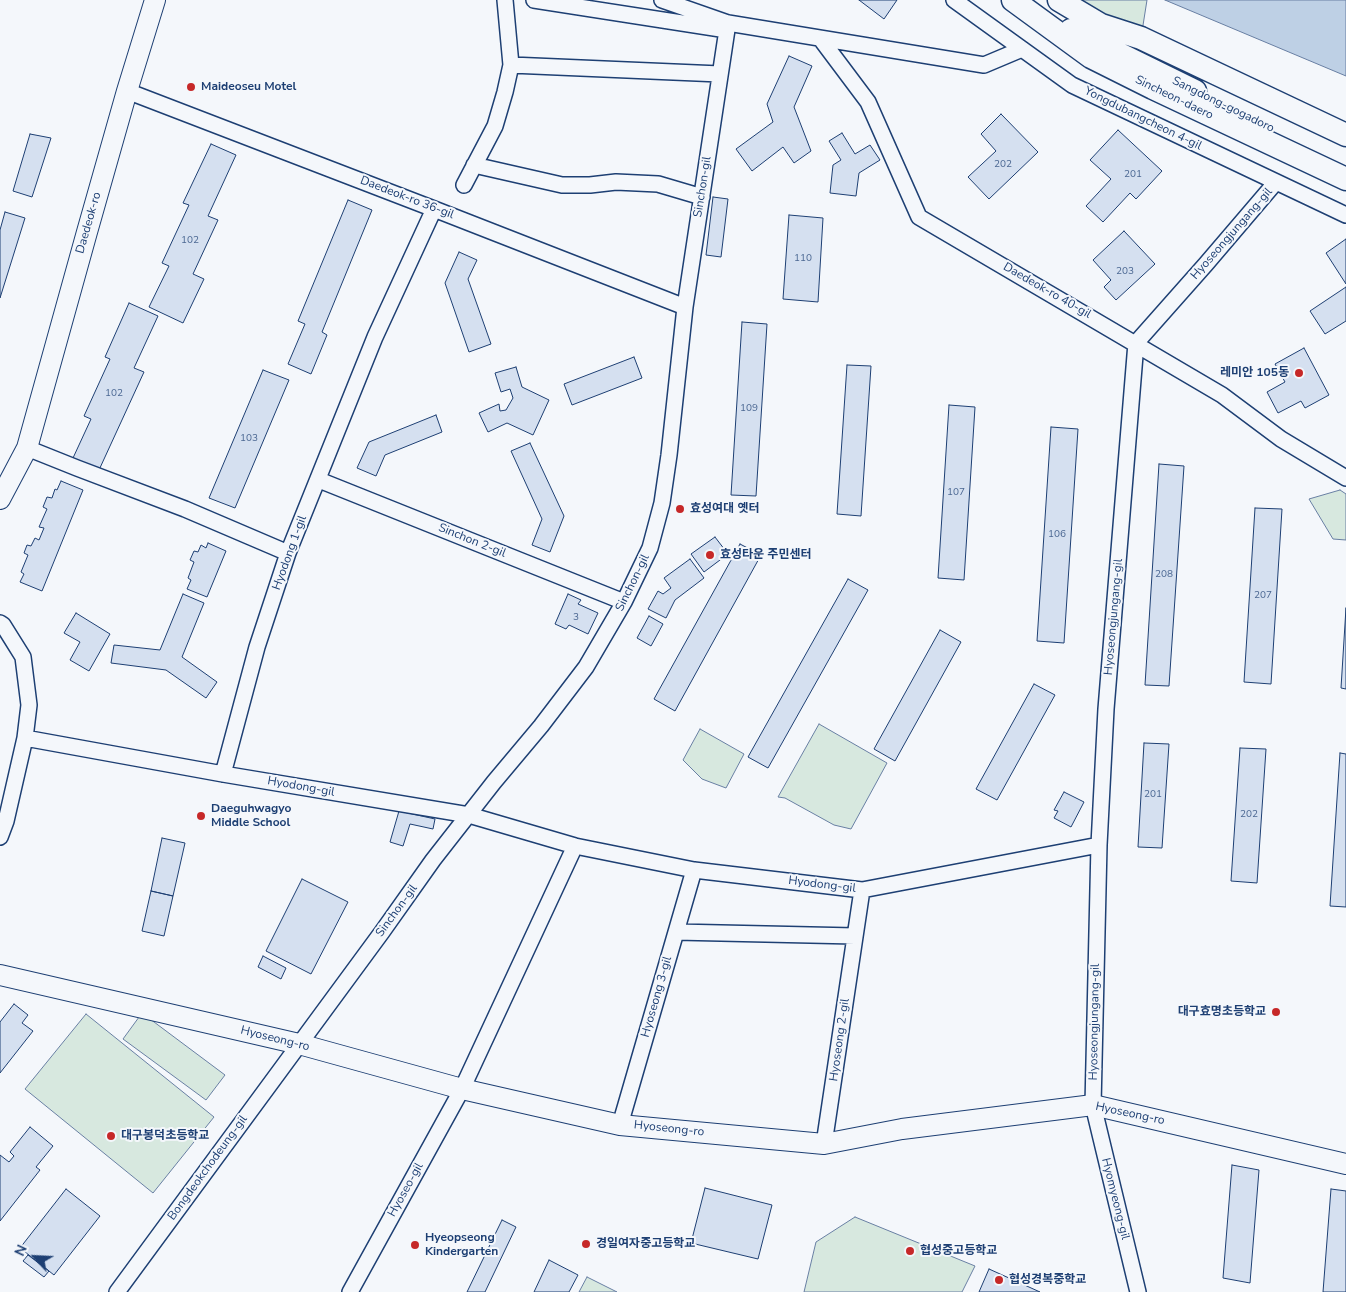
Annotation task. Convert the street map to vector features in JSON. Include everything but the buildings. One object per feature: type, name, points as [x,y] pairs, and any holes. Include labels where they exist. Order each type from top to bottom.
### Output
[{"type":"highway","points":[[994,0],[1091,57]]},
{"type":"highway","points":[[1059,0],[1101,25],[1141,38],[1346,135]]},
{"type":"highway","name":"Sincheon-daero","points":[[1017,3],[1091,57],[1346,179]]},
{"type":"highway","name":"Sangdong-gogadoro","points":[[1017,3],[1219,104],[1346,163]]},
{"type":"highway","name":"Sangdong-gogadoro","points":[[1101,25],[1162,63],[1346,151]]},
{"type":"main road","name":"Daedeok-ro","points":[[0,499],[27,448],[127,91],[155,0]]},
{"type":"main road","name":"Hyoseong-ro","points":[[0,975],[299,1044],[462,1089],[620,1125],[824,1144],[902,1129],[1093,1105],[1346,1164]]},
{"type":"street","points":[[464,185],[495,126],[506,92],[511,65],[505,0]]},
{"type":"street","points":[[534,0],[820,38],[984,65],[1022,49]]},
{"type":"street","points":[[662,0],[727,26]]},
{"type":"street","name":"Yongdubangcheon 4-gil","points":[[954,0],[1072,85],[1346,215]]},
{"type":"street","name":"Sinchon-gil","points":[[299,1044],[433,860],[586,667],[624,602],[650,548],[662,503],[685,307],[727,26]]},
{"type":"street","name":"Daedeok-ro 40-gil","points":[[820,38],[868,102],[919,216],[1222,395],[1281,439],[1346,478]]},
{"type":"street","points":[[511,65],[720,74]]},
{"type":"street","name":"Daedeok-ro 36-gil","points":[[127,91],[434,208],[685,307]]},
{"type":"street","points":[[474,165],[562,185],[590,185],[616,182],[658,184],[702,197]]},
{"type":"street","name":"Hyoseongjungang-gil","points":[[1093,1105],[1098,845],[1106,709],[1136,343],[1276,182]]},
{"type":"street","name":"Hyodong 1-gil","points":[[223,774],[257,647],[288,553],[375,337],[434,208]]},
{"type":"street","points":[[27,448],[185,509],[288,553]]},
{"type":"street","name":"Sinchon 2-gil","points":[[319,480],[624,602]]},
{"type":"street","points":[[0,623],[23,657],[29,705],[25,738],[6,820],[0,836]]},
{"type":"street","name":"Hyodong-gil","points":[[25,738],[223,774],[469,815],[575,846],[694,870],[862,890],[1098,845]]},
{"type":"street","points":[[462,1089],[575,846]]},
{"type":"street","name":"Hyoseong 3-gil","points":[[620,1125],[694,870]]},
{"type":"street","name":"Hyoseong 2-gil","points":[[824,1144],[862,890]]},
{"type":"street","points":[[676,932],[855,936]]},
{"type":"street","name":"Bongdeokchodeung-gil","points":[[117,1292],[299,1044]]},
{"type":"street","name":"Hyoseo-gil","points":[[350,1292],[462,1089]]},
{"type":"street","name":"Hyomyeong-gil","points":[[1093,1105],[1138,1292]]},
{"type":"shaded area","points":[[1066,0],[1147,0],[1141,38]]},
{"type":"shaded area","points":[[1340,490],[1346,494],[1346,540],[1333,539],[1309,499]]},
{"type":"shaded area","points":[[819,724],[887,763],[851,829],[834,825],[785,798],[778,797]]},
{"type":"shaded area","points":[[700,729],[744,754],[726,788],[702,779],[683,760]]},
{"type":"shaded area","points":[[142,1013],[225,1075],[206,1100],[123,1039]]},
{"type":"shaded area","points":[[86,1014],[214,1117],[153,1193],[25,1089]]},
{"type":"shaded area","points":[[855,1217],[975,1266],[962,1292],[804,1292],[816,1242]]},
{"type":"shaded area","points":[[587,1277],[617,1292],[579,1292]]},
{"type":"water","points":[[1165,0],[1346,0],[1346,76]]},
{"type":"place","name":"Maideoseu Motel","points":[[191,87]]},
{"type":"place","name":"레미안 105동","points":[[1299,373]]},
{"type":"place","name":"효성여대 옛터","points":[[680,509]]},
{"type":"place","name":"효성타운 주민센터","points":[[710,555]]},
{"type":"place","name":"Daeguhwagyo Middle School","points":[[201,816]]},
{"type":"place","name":"대구효명초등학교","points":[[1276,1012]]},
{"type":"place","name":"대구봉덕초등학교","points":[[111,1136]]},
{"type":"place","name":"경일여자중고등학교","points":[[586,1244]]},
{"type":"place","name":"Hyeopseong Kindergarten","points":[[415,1245]]},
{"type":"place","name":"협성중고등학교","points":[[910,1251]]},
{"type":"place","name":"협성경복중학교","points":[[999,1280]]}]
